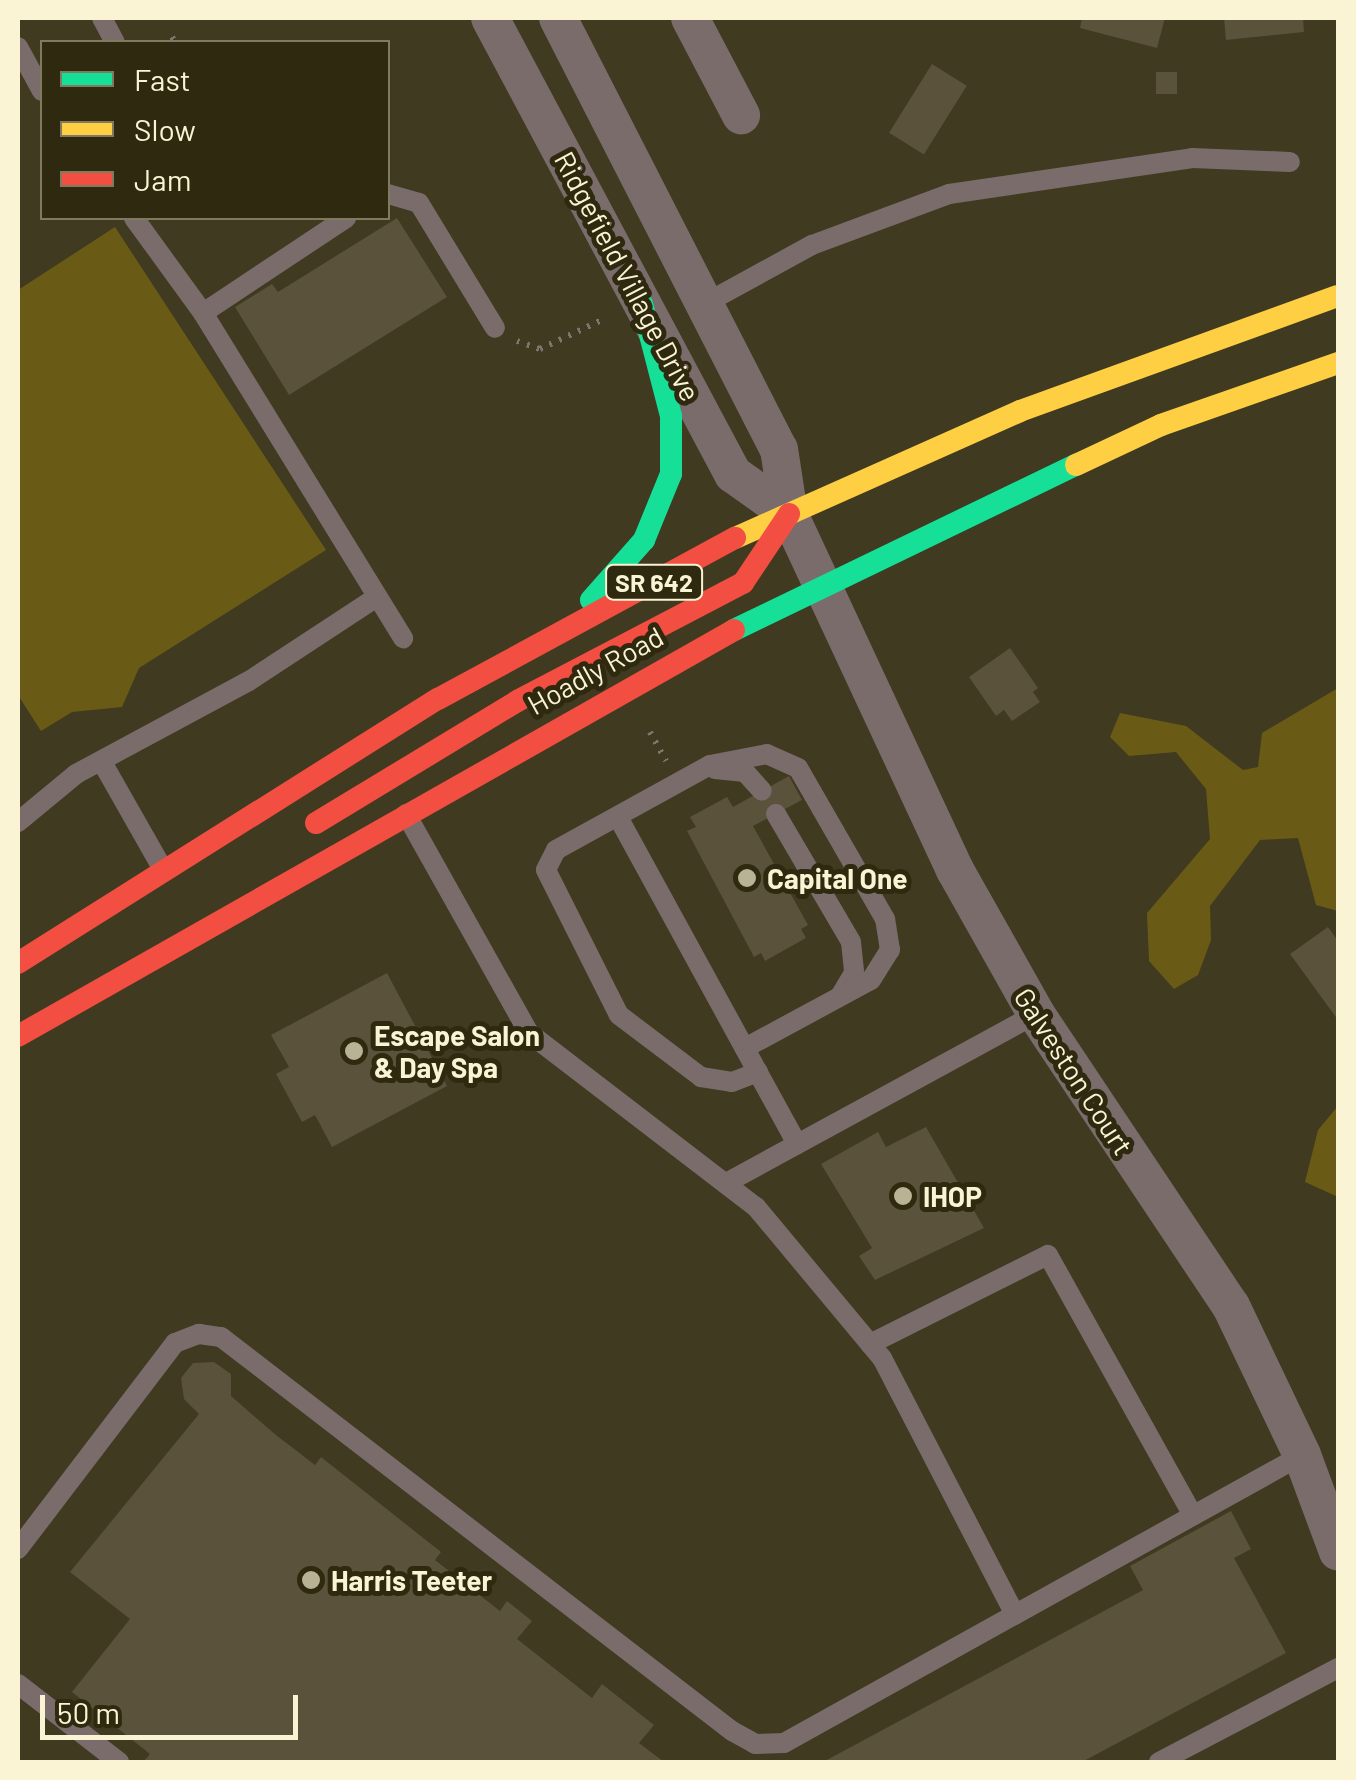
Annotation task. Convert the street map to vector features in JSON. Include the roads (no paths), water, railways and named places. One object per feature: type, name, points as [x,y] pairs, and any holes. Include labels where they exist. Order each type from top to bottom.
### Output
[{"type":"main road","name":"Hoadly Road","points":[[18,963],[438,699],[790,514],[1020,411],[1338,296]]},
{"type":"main road","points":[[551,638],[630,559],[668,487],[672,416],[625,310]]},
{"type":"main road","name":"Hoadly Road","points":[[26,1031],[405,812],[823,582],[1161,425],[1338,363]]},
{"type":"main road","points":[[289,840],[520,700],[742,583],[790,514]]},
{"type":"main road","points":[[26,1031],[96,967],[158,927]]},
{"type":"street","name":"Ridgefield Village Drive","points":[[490,18],[625,310],[733,474],[790,514]]},
{"type":"street","name":"Ridgefield Village Drive","points":[[558,18],[779,449],[790,514],[823,582]]},
{"type":"street","points":[[690,18],[740,115]]},
{"type":"street","name":"Galveston Court","points":[[823,582],[894,748],[1036,1014],[1231,1306],[1302,1455],[1338,1552]]},
{"type":"lane","points":[[102,18],[114,40]]},
{"type":"lane","points":[[18,47],[40,87]]},
{"type":"lane","points":[[706,303],[812,245],[948,194],[1192,158],[1290,162]]},
{"type":"lane","points":[[390,195],[419,203],[495,328]]},
{"type":"lane","points":[[135,220],[203,313],[403,638]]},
{"type":"lane","points":[[203,313],[343,220]]},
{"type":"lane","points":[[18,822],[58,786],[249,681],[377,597]]},
{"type":"lane","points":[[745,1048],[840,996],[884,966],[890,934],[798,768],[767,754],[748,754],[697,773],[556,850],[546,870],[620,1015],[701,1077],[732,1082],[758,1072]]},
{"type":"lane","points":[[102,762],[165,873]]},
{"type":"lane","points":[[697,773],[733,768],[754,776],[762,791]]},
{"type":"lane","points":[[405,812],[529,1033],[728,1182],[870,1344],[1015,1614]]},
{"type":"lane","points":[[776,814],[852,942],[854,972],[840,996]]},
{"type":"lane","points":[[618,816],[798,1144]]},
{"type":"lane","points":[[728,1182],[1036,1014]]},
{"type":"lane","points":[[870,1344],[1048,1255],[1193,1516]]},
{"type":"lane","points":[[18,1549],[175,1343],[199,1334],[241,1346],[755,1744],[784,1743],[1302,1455]]},
{"type":"lane","points":[[1159,1762],[1338,1668]]},
{"type":"lane","points":[[18,1684],[119,1762]]},
{"type":"place","name":"Capital One","points":[[747,878]]},
{"type":"place","name":"Escape Salon & Day Spa","points":[[354,1051]]},
{"type":"place","name":"IHOP","points":[[903,1196]]},
{"type":"place","name":"Harris Teeter","points":[[311,1580]]}]
